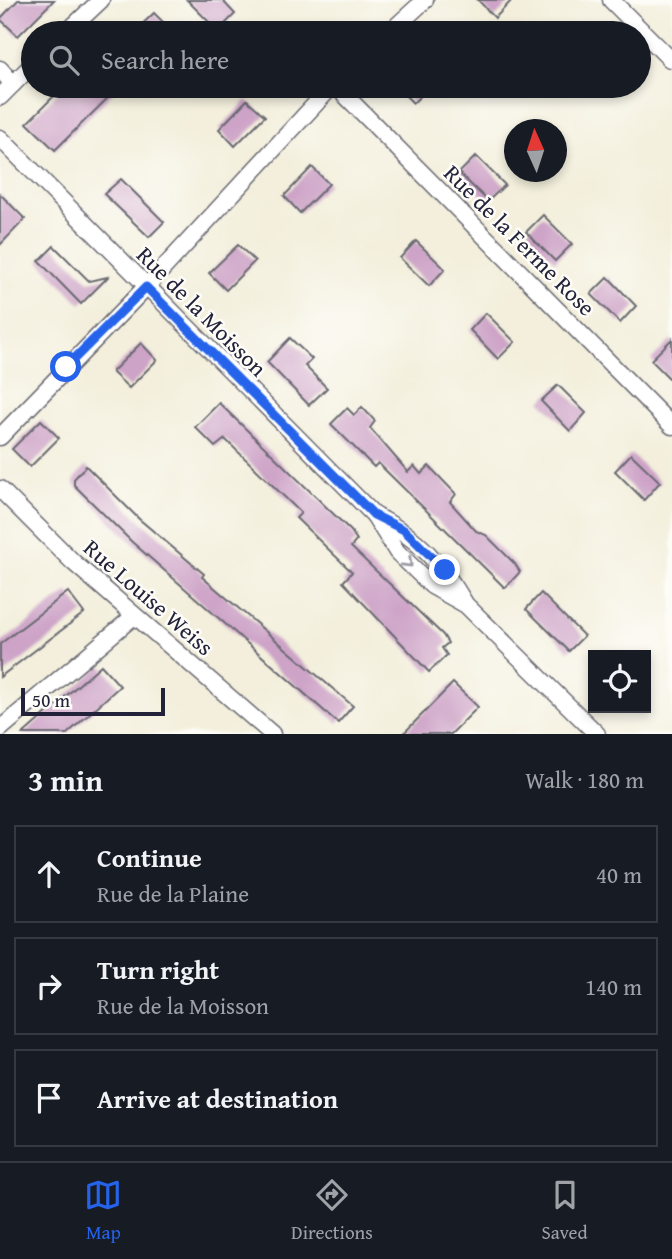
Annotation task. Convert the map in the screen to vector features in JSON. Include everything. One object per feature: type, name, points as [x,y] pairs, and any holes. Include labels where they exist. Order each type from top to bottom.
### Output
[{"type":"street","points":[[78,21],[100,0]]},
{"type":"street","points":[[402,21],[425,0]]},
{"type":"street","points":[[611,0],[632,21]]},
{"type":"street","points":[[651,41],[671,61]]},
{"type":"street","points":[[0,69],[13,84]]},
{"type":"street","points":[[0,97],[21,76]]},
{"type":"street","points":[[0,437],[146,287],[323,98]]},
{"type":"street","name":"Rue de la Ferme Rose","points":[[346,98],[672,426]]},
{"type":"street","name":"Rue de la Moisson","points":[[0,138],[374,515],[404,530],[445,570],[466,605],[597,734]]},
{"type":"street","name":"Rue Louise Weiss","points":[[0,489],[73,562],[272,734]]},
{"type":"street","points":[[0,729],[134,616]]},
{"type":"building","points":[[18,0],[54,0],[33,21],[21,21],[21,33],[18,36],[0,19]]},
{"type":"building","points":[[187,0],[222,0],[235,14],[228,21],[208,21]]},
{"type":"building","points":[[478,0],[512,0],[495,18]]},
{"type":"building","points":[[154,13],[162,21],[146,21]]},
{"type":"building","points":[[52,98],[108,98],[55,150],[27,123]]},
{"type":"building","points":[[247,100],[265,116],[235,146],[219,129]]},
{"type":"building","points":[[476,156],[505,185],[488,201],[459,173]]},
{"type":"building","points":[[312,167],[329,184],[300,213],[284,196]]},
{"type":"building","points":[[121,179],[164,222],[149,237],[104,194]]},
{"type":"building","points":[[0,194],[25,219],[0,245]]},
{"type":"building","points":[[543,215],[572,244],[555,261],[526,232]]},
{"type":"building","points":[[416,241],[445,269],[429,286],[400,258]]},
{"type":"building","points":[[238,245],[255,261],[226,290],[209,273]]},
{"type":"building","points":[[54,246],[89,281],[108,277],[81,304],[39,261]]},
{"type":"building","points":[[608,277],[636,306],[620,323],[591,294]]},
{"type":"building","points":[[486,313],[515,342],[498,359],[470,330]]},
{"type":"building","points":[[290,338],[312,359],[305,366],[327,388],[309,405],[267,362]]},
{"type":"building","points":[[672,339],[672,381],[651,360]]},
{"type":"building","points":[[141,343],[157,360],[129,388],[112,372]]},
{"type":"building","points":[[558,385],[586,413],[570,431],[541,401]]},
{"type":"building","points":[[219,403],[351,531],[357,540],[351,547],[443,635],[448,643],[442,648],[447,655],[429,672],[343,582],[352,572],[296,518],[301,513],[225,439],[215,447],[195,427]]},
{"type":"building","points":[[362,407],[375,421],[370,428],[408,472],[414,466],[421,474],[429,466],[456,494],[450,502],[476,531],[486,535],[515,564],[520,572],[505,588],[378,463],[374,467],[331,424],[347,408],[354,415]]},
{"type":"building","points":[[41,420],[59,438],[30,467],[12,449]]},
{"type":"building","points":[[631,454],[660,482],[644,500],[615,471]]},
{"type":"building","points":[[86,466],[139,519],[204,574],[202,577],[353,706],[338,723],[132,542],[74,485],[74,479]]},
{"type":"building","points":[[68,592],[84,613],[0,677],[0,644]]},
{"type":"building","points":[[541,593],[584,636],[569,651],[526,609]]},
{"type":"building","points":[[101,665],[120,686],[67,734],[23,734]]},
{"type":"building","points":[[453,683],[478,707],[451,734],[403,734]]},
{"type":"route","points":[[66,367],[146,287],[374,515],[404,530],[445,570]]}]
